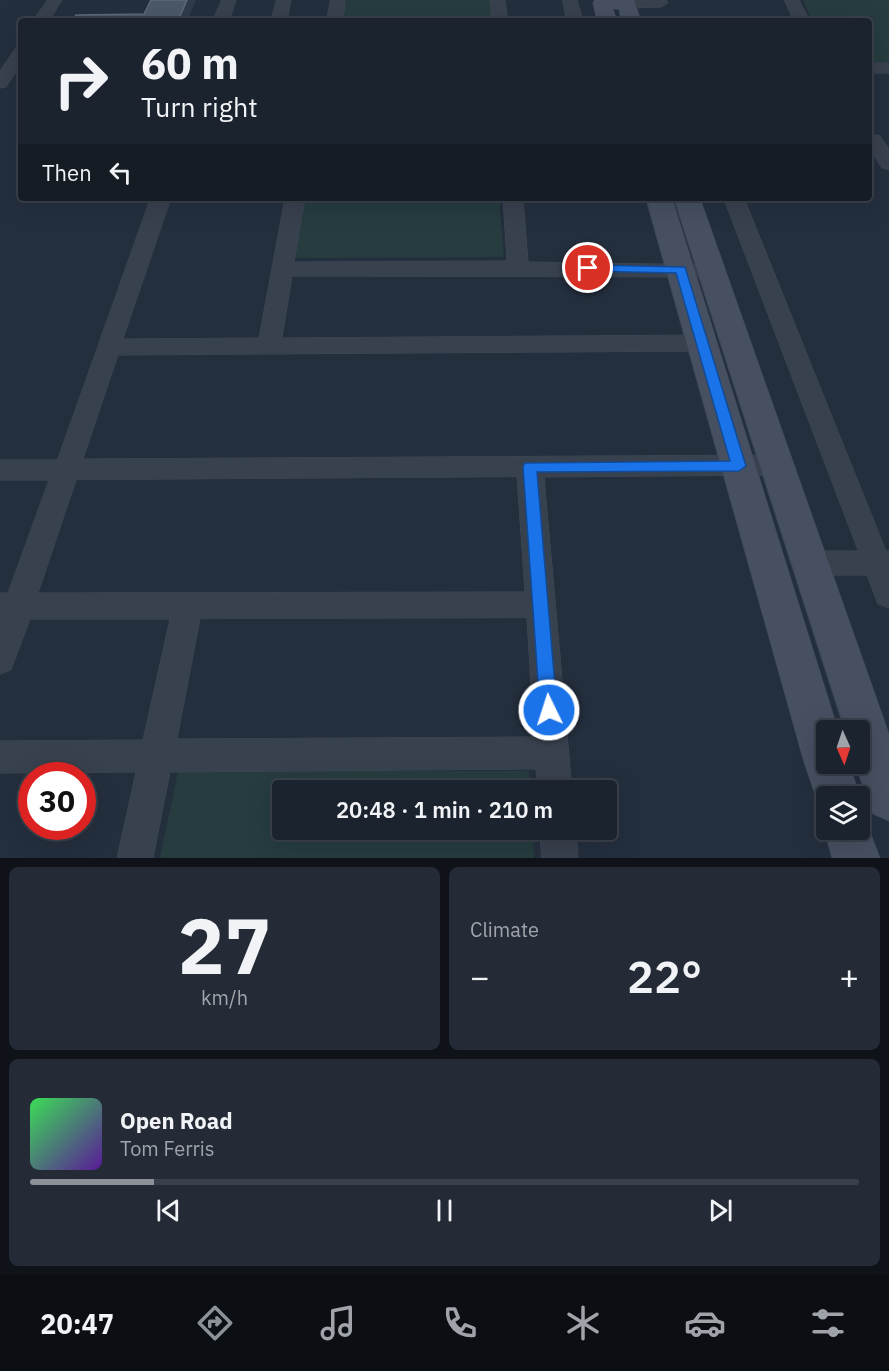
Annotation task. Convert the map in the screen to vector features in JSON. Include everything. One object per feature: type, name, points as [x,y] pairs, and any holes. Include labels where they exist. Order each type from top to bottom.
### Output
[{"type":"street","points":[[43,18],[55,0]]},
{"type":"street","points":[[222,18],[229,0]]},
{"type":"street","points":[[280,18],[284,0]]},
{"type":"street","points":[[335,18],[338,0]]},
{"type":"street","points":[[498,0],[500,18]]},
{"type":"street","points":[[570,0],[574,18]]},
{"type":"street","points":[[792,0],[801,18]]},
{"type":"street","points":[[603,8],[628,8],[661,2],[667,18]]},
{"type":"street","points":[[0,48],[18,54]]},
{"type":"street","points":[[0,83],[18,58]]},
{"type":"street","points":[[872,68],[889,68]]},
{"type":"street","points":[[0,89],[18,89]]},
{"type":"street","points":[[877,140],[889,164]]},
{"type":"street","points":[[0,660],[9,606],[66,469],[159,201]]},
{"type":"street","points":[[269,346],[294,201]]},
{"type":"street","points":[[513,201],[518,268]]},
{"type":"street","points":[[661,201],[696,269],[777,465],[889,798]]},
{"type":"street","points":[[687,201],[702,343],[816,726]]},
{"type":"street","points":[[735,201],[883,563],[889,595]]},
{"type":"street","points":[[282,269],[696,269]]},
{"type":"street","points":[[109,347],[702,343]]},
{"type":"street","points":[[0,470],[777,465]]},
{"type":"street","points":[[530,467],[554,780]]},
{"type":"street","points":[[810,563],[883,563]]},
{"type":"street","points":[[135,858],[188,605]]},
{"type":"street","points":[[9,606],[541,605]]},
{"type":"street","points":[[0,757],[552,753]]},
{"type":"street","points":[[559,840],[560,858]]},
{"type":"street","points":[[850,840],[856,858]]},
{"type":"green space","points":[[345,0],[491,0],[493,18],[342,18]]},
{"type":"green space","points":[[803,0],[889,0],[889,62],[872,62],[872,18],[811,18]]},
{"type":"green space","points":[[304,201],[499,201],[504,257],[295,258]]},
{"type":"green space","points":[[178,771],[529,771],[529,780],[272,780],[272,840],[533,840],[534,858],[160,858]]},
{"type":"building","points":[[151,0],[187,0],[179,18],[74,18],[76,15],[144,14]]},
{"type":"route","points":[[549,710],[530,467],[739,466],[681,269],[588,268]]}]
